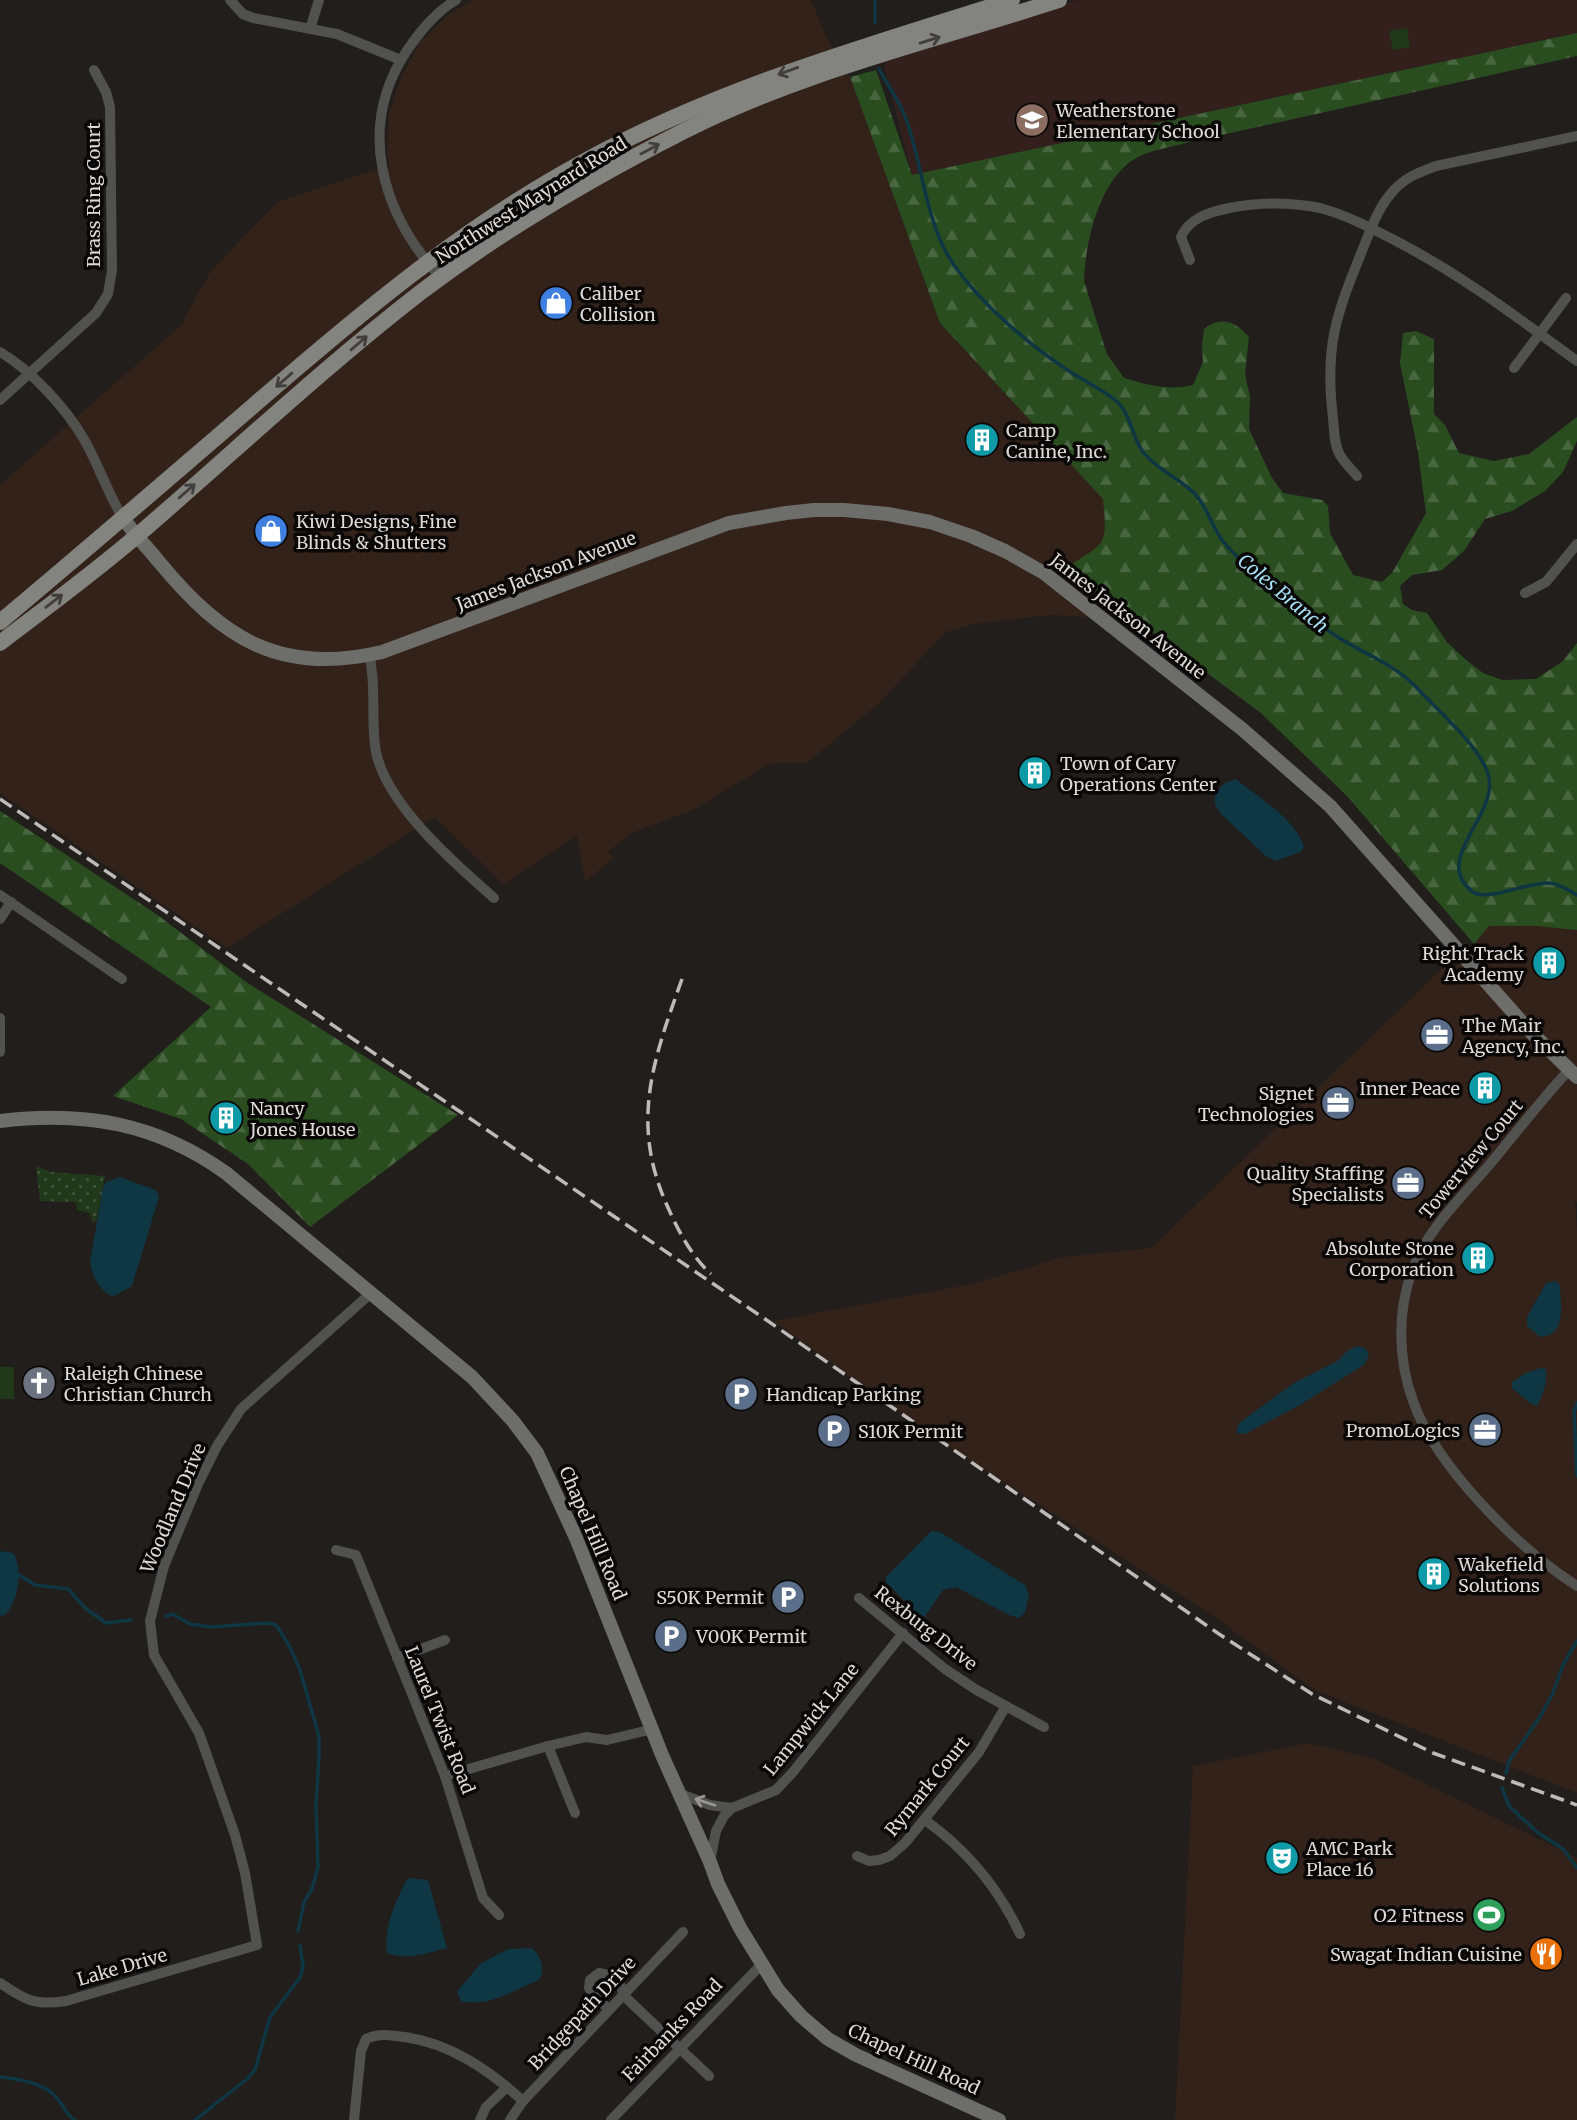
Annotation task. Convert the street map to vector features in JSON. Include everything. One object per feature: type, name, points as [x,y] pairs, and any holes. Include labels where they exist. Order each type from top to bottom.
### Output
[{"type":"main road","name":"Northwest Maynard Road","points":[[0,622],[350,323],[426,262],[545,183],[609,149],[705,104],[793,69],[967,8],[1012,0]]},
{"type":"main road","name":"Northwest Maynard Road","points":[[0,643],[136,537],[361,341],[441,278],[511,230],[575,191],[647,150],[738,106],[810,77],[1059,0]]},
{"type":"street","points":[[230,0],[243,14],[253,18],[355,40],[401,60]]},
{"type":"street","points":[[310,29],[318,0]]},
{"type":"street","points":[[441,278],[426,262],[397,218],[387,192],[380,155],[382,113],[390,84],[401,60],[428,23],[456,0]]},
{"type":"street","name":"Brass Ring Court","points":[[0,400],[96,313],[108,295],[110,107],[106,92],[94,70]]},
{"type":"street","points":[[1357,476],[1339,453],[1330,392],[1329,357],[1336,318],[1371,228],[1386,199],[1415,173],[1436,166],[1577,136]]},
{"type":"street","points":[[1190,260],[1181,237],[1201,216],[1242,205],[1280,203],[1339,214],[1371,228],[1464,279],[1577,360]]},
{"type":"street","points":[[1514,368],[1566,298]]},
{"type":"street","points":[[0,352],[30,374],[75,424],[123,518]]},
{"type":"street","name":"James Jackson Avenue","points":[[123,518],[136,537],[186,594],[210,617],[238,636],[275,652],[310,659],[344,659],[370,655],[412,642],[729,523],[786,513],[844,510],[913,518],[961,532],[1005,551],[1044,573],[1242,729],[1330,806],[1528,1029],[1573,1074]]},
{"type":"street","points":[[1525,593],[1546,582],[1577,544]]},
{"type":"street","points":[[370,655],[374,739],[383,774],[405,810],[464,872],[494,898]]},
{"type":"street","points":[[0,895],[122,979]]},
{"type":"street","points":[[0,919],[11,902]]},
{"type":"street","points":[[0,1018],[0,1052]]},
{"type":"street","name":"Towerview Court","points":[[1573,1074],[1430,1236],[1412,1271],[1400,1323],[1405,1376],[1414,1404],[1445,1458],[1512,1535],[1577,1586]]},
{"type":"street","name":"Chapel Hill Road","points":[[0,1121],[47,1117],[90,1118],[129,1125],[168,1138],[199,1153],[472,1377],[513,1421],[537,1453],[576,1538],[678,1793],[718,1884],[761,1965],[778,1990],[801,2016],[828,2039],[856,2055],[999,2120]]},
{"type":"street","name":"Woodland Drive","points":[[257,1945],[245,1873],[235,1835],[199,1733],[154,1655],[150,1621],[164,1566],[198,1484],[217,1446],[241,1409],[370,1294]]},
{"type":"street","name":"Laurel Twist Road","points":[[335,1550],[356,1555],[445,1776],[483,1898],[499,1915]]},
{"type":"street","name":"Rexburg Drive","points":[[859,1598],[945,1669],[1044,1727]]},
{"type":"street","name":"Lampwick Lane","points":[[732,1808],[776,1790],[904,1633]]},
{"type":"street","points":[[397,1658],[445,1640]]},
{"type":"street","name":"Rymark Court","points":[[857,1856],[869,1861],[890,1856],[905,1843],[979,1752],[1006,1706]]},
{"type":"street","points":[[445,1776],[548,1746],[586,1738],[607,1740],[653,1729]]},
{"type":"street","points":[[548,1746],[575,1813]]},
{"type":"street","points":[[678,1793],[710,1805],[732,1808]]},
{"type":"street","points":[[710,1862],[716,1831],[732,1808]]},
{"type":"street","points":[[925,1819],[974,1862],[995,1890],[1020,1934]]},
{"type":"street","name":"Bridgepath Drive","points":[[510,2120],[523,2101],[683,1932]]},
{"type":"street","name":"Lake Drive","points":[[0,1983],[25,2000],[58,2003],[257,1945]]},
{"type":"street","name":"Fairbanks Road","points":[[611,2120],[761,1965]]},
{"type":"street","points":[[609,2009],[589,1988],[590,1980],[599,1973],[610,1975],[621,1983],[623,1994],[709,2076]]},
{"type":"street","points":[[354,2120],[361,2051],[366,2039],[375,2035],[415,2039],[443,2047],[472,2062],[523,2101]]},
{"type":"street","points":[[480,2120],[486,2107],[508,2087]]},
{"type":"shaded area","points":[[472,0],[811,0],[827,38],[850,77],[940,323],[1186,588],[1146,620],[1050,615],[974,624],[946,632],[877,705],[807,763],[771,763],[693,810],[631,833],[608,852],[614,858],[585,882],[577,836],[503,884],[435,817],[227,948],[0,793],[0,485],[181,325],[210,272],[277,202],[371,171],[389,168],[389,114],[402,75],[420,42],[448,15]]},
{"type":"shaded area","name":"Weatherstone Elementary School","points":[[1078,0],[1577,0],[1577,33],[912,175],[884,66],[886,62]]},
{"type":"shaded area","points":[[1577,903],[1577,1793],[1314,1690],[1216,1618],[945,1444],[773,1321],[972,1284],[1063,1257],[1151,1248],[1450,961],[1456,966],[1503,908]]},
{"type":"shaded area","points":[[1308,1743],[1375,1759],[1577,1858],[1577,2120],[1175,2120],[1193,1766]]},
{"type":"green space","points":[[1407,28],[1410,47],[1393,50],[1389,31]]},
{"type":"green space","points":[[1577,33],[1577,56],[1190,142],[1139,157],[1121,170],[1103,198],[1091,232],[1085,266],[1084,281],[1107,354],[1124,378],[1167,387],[1193,385],[1203,362],[1204,329],[1216,323],[1228,322],[1249,337],[1245,374],[1250,397],[1249,429],[1272,478],[1283,493],[1322,500],[1328,506],[1330,533],[1353,575],[1382,582],[1392,573],[1426,513],[1418,452],[1400,363],[1403,333],[1416,331],[1434,339],[1434,414],[1445,425],[1459,453],[1494,461],[1529,454],[1577,417],[1577,441],[1563,472],[1545,491],[1512,511],[1485,519],[1464,551],[1442,570],[1412,575],[1400,586],[1403,604],[1412,610],[1427,613],[1447,642],[1465,659],[1483,673],[1502,680],[1536,679],[1563,661],[1577,643],[1577,930],[1538,926],[1489,926],[1474,944],[1347,796],[1262,714],[1066,570],[1101,543],[1105,525],[1103,499],[940,323],[850,77],[876,70],[912,175]]},
{"type":"green space","points":[[0,811],[156,914],[246,982],[458,1115],[310,1227],[248,1164],[181,1119],[113,1096],[211,1007],[0,863]]},
{"type":"green space","points":[[36,1166],[51,1172],[105,1176],[97,1220],[93,1223],[89,1213],[77,1210],[76,1202],[40,1201]]},
{"type":"green space","points":[[0,1367],[14,1367],[14,1399],[0,1399]]},
{"type":"water","points":[[1236,779],[1284,817],[1304,846],[1301,852],[1275,861],[1266,856],[1221,814],[1215,804],[1215,793],[1225,783]]},
{"type":"water","points":[[120,1177],[156,1190],[159,1197],[132,1286],[112,1297],[96,1281],[90,1261],[103,1188],[106,1182]]},
{"type":"water","points":[[1556,1281],[1560,1285],[1559,1325],[1549,1335],[1540,1337],[1527,1326],[1527,1317],[1546,1283]]},
{"type":"water","points":[[1357,1346],[1365,1348],[1369,1354],[1365,1364],[1300,1405],[1245,1434],[1236,1433],[1239,1423],[1294,1383],[1339,1360],[1347,1351]]},
{"type":"water","points":[[1541,1368],[1546,1369],[1546,1379],[1537,1406],[1512,1388],[1512,1382]]},
{"type":"water","points":[[931,1531],[940,1532],[1025,1585],[1029,1594],[1025,1613],[1019,1618],[1009,1615],[956,1587],[943,1590],[925,1616],[921,1617],[886,1582],[886,1577]]},
{"type":"water","points":[[0,1551],[13,1553],[19,1577],[16,1596],[3,1616],[0,1615]]},
{"type":"water","points":[[408,1878],[428,1880],[447,1948],[409,1956],[387,1953],[391,1914]]},
{"type":"water","points":[[532,1948],[542,1963],[539,1980],[491,2000],[471,2003],[461,2001],[457,1992],[480,1964],[508,1949]]},
{"type":"waterway","name":"Coles Branch","points":[[875,0],[875,23]]},
{"type":"waterway","name":"Coles Branch","points":[[879,69],[904,115],[937,232],[954,265],[978,295],[1038,349],[1121,406],[1143,452],[1195,494],[1222,540],[1243,562],[1313,620],[1409,680],[1479,755],[1489,778],[1489,793],[1461,853],[1459,867],[1462,880],[1473,892],[1480,894],[1489,895],[1550,883],[1577,895]]},
{"type":"waterway","points":[[1577,1403],[1574,1412],[1577,1476]]},
{"type":"waterway","points":[[16,1573],[35,1585],[68,1589],[85,1608],[106,1623],[131,1620]]},
{"type":"waterway","points":[[166,1616],[172,1614],[190,1624],[211,1627],[267,1623],[276,1625],[300,1670],[319,1736],[319,1756],[316,1805],[318,1867],[312,1889],[304,1902],[298,1931]]},
{"type":"waterway","points":[[1506,1773],[1509,1761],[1540,1717],[1553,1693],[1563,1665],[1577,1641]]},
{"type":"waterway","points":[[1502,1788],[1509,1806],[1537,1832],[1563,1849],[1577,1868]]},
{"type":"waterway","points":[[195,2120],[255,2070],[270,2017],[300,1978],[303,1966],[300,1945]]},
{"type":"waterway","points":[[0,2077],[39,2085],[46,2089],[75,2120]]},
{"type":"railway","points":[[0,799],[765,1319],[1219,1634],[1312,1694],[1433,1753],[1577,1805]]},
{"type":"railway","points":[[682,979],[654,1067],[649,1095],[650,1151],[658,1181],[674,1220],[693,1253],[711,1274]]},
{"type":"place","name":"Weatherstone Elementary School","points":[[1032,120]]},
{"type":"place","name":"Caliber Collision","points":[[556,303]]},
{"type":"place","name":"Camp Canine, Inc.","points":[[982,440]]},
{"type":"place","name":"Kiwi Designs, Fine Blinds & Shutters","points":[[271,531]]},
{"type":"place","name":"Town of Cary Operations Center","points":[[1035,773]]},
{"type":"place","name":"Right Track Academy","points":[[1549,963]]},
{"type":"place","name":"The Mair Agency, Inc.","points":[[1437,1035]]},
{"type":"place","name":"Inner Peace","points":[[1485,1088]]},
{"type":"place","name":"Signet Technologies","points":[[1338,1103]]},
{"type":"place","name":"Nancy Jones House","points":[[226,1118]]},
{"type":"place","name":"Quality Staffing Specialists","points":[[1408,1183]]},
{"type":"place","name":"Absolute Stone Corporation","points":[[1478,1258]]},
{"type":"place","name":"Raleigh Chinese Christian Church","points":[[39,1383]]},
{"type":"place","name":"Handicap Parking","points":[[741,1394]]},
{"type":"place","name":"PromoLogics","points":[[1485,1430]]},
{"type":"place","name":"S10K Permit","points":[[834,1431]]},
{"type":"place","name":"Wakefield Solutions","points":[[1434,1574]]},
{"type":"place","name":"S50K Permit","points":[[788,1597]]},
{"type":"place","name":"V00K Permit","points":[[671,1636]]},
{"type":"place","name":"AMC Park Place 16","points":[[1282,1858]]},
{"type":"place","name":"O2 Fitness","points":[[1489,1915]]},
{"type":"place","name":"Swagat Indian Cuisine","points":[[1546,1954]]}]
